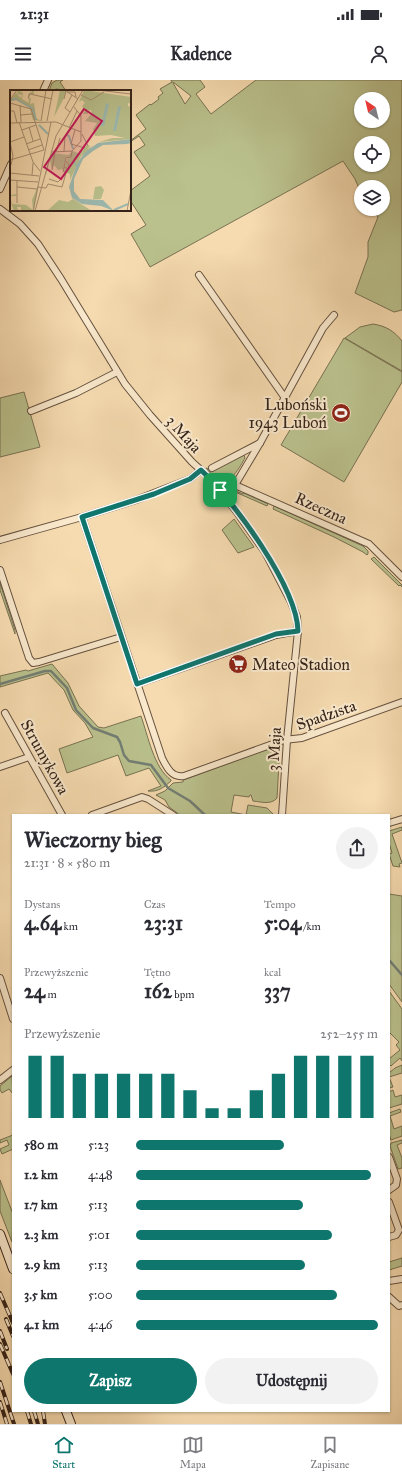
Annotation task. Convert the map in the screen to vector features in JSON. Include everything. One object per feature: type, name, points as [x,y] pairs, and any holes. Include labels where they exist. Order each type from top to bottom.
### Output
[{"type":"main road","points":[[0,1234],[12,1266]]},
{"type":"main road","points":[[66,1412],[71,1424]]},
{"type":"street","points":[[43,90],[48,80]]},
{"type":"street","points":[[0,189],[10,166]]},
{"type":"street","name":"3 Maja","points":[[0,209],[20,224],[33,238],[61,279],[125,384],[150,415],[220,490],[254,535],[274,567],[294,609],[298,622],[298,631],[287,740],[282,814]]},
{"type":"street","points":[[199,275],[283,395]]},
{"type":"street","points":[[220,490],[228,485],[235,485],[260,444],[283,395],[323,328],[334,315]]},
{"type":"street","points":[[31,411],[76,393],[117,372]]},
{"type":"street","points":[[212,468],[260,444]]},
{"type":"street","points":[[0,540],[82,517],[154,494],[190,479],[201,470]]},
{"type":"street","name":"Rzeczna","points":[[235,485],[369,544],[402,577]]},
{"type":"street","points":[[82,517],[137,684],[276,634],[298,631]]},
{"type":"street","points":[[0,570],[31,662],[39,662],[121,636]]},
{"type":"street","name":"Spadzista","points":[[137,684],[164,763],[174,775],[180,777],[287,740],[302,738],[402,702]]},
{"type":"street","name":"Strumykowa","points":[[5,713],[61,814]]},
{"type":"street","points":[[0,767],[29,758]]},
{"type":"street","points":[[95,814],[142,798],[148,799],[171,814]]},
{"type":"street","points":[[390,823],[402,819]]},
{"type":"street","points":[[0,978],[12,1016]]},
{"type":"street","points":[[0,1080],[12,1071]]},
{"type":"street","points":[[390,1160],[397,1180],[396,1185],[390,1189]]},
{"type":"street","points":[[390,1205],[399,1230],[396,1235],[390,1237]]},
{"type":"street","points":[[390,1281],[402,1279]]},
{"type":"street","points":[[390,1298],[400,1306],[402,1305]]},
{"type":"green space","points":[[57,80],[63,80],[60,82],[65,90],[49,90],[52,83]]},
{"type":"green space","points":[[171,80],[200,80],[205,87],[196,94],[211,114],[256,80],[402,80],[402,310],[394,312],[355,293],[368,257],[368,242],[377,216],[390,216],[390,180],[355,180],[343,161],[150,267],[131,234],[146,225],[131,202],[131,190],[150,176],[134,152],[145,145],[139,136],[131,140],[146,129],[136,115],[159,99],[158,97],[163,93],[160,89],[172,82]],"holes":[[[173,82],[191,96],[185,104],[173,83]]]},
{"type":"green space","points":[[373,324],[382,326],[396,334],[402,341],[402,371],[345,338],[360,327]]},
{"type":"green space","name":"Luboński 1943 Luboń","points":[[344,338],[402,372],[402,382],[344,482],[281,445]]},
{"type":"green space","points":[[24,392],[40,447],[0,457],[0,398]]},
{"type":"green space","points":[[244,455],[245,458],[238,470],[226,481],[222,482],[218,480],[206,468],[213,471],[214,469]]},
{"type":"green space","points":[[233,490],[243,494],[244,493],[268,504],[267,506],[233,491],[230,493]]},
{"type":"green space","points":[[274,506],[363,546],[368,551],[368,554],[367,555],[334,537],[273,509]]},
{"type":"green space","points":[[234,519],[254,547],[238,553],[222,530]]},
{"type":"green space","points":[[374,557],[402,585],[402,587],[400,585],[399,586],[371,559]]},
{"type":"green space","points":[[0,583],[15,630],[15,634],[0,590]]},
{"type":"green space","points":[[52,664],[68,683],[79,706],[98,727],[104,728],[141,716],[156,760],[165,775],[171,781],[160,789],[148,791],[161,786],[149,768],[126,776],[118,755],[67,773],[59,749],[93,737],[85,723],[73,710],[64,690],[48,673],[0,687],[0,676],[26,670],[28,671]]},
{"type":"green space","points":[[280,745],[277,798],[272,802],[263,802],[253,801],[251,795],[249,797],[234,795],[231,812],[241,814],[179,814],[169,807],[165,800],[156,795],[165,791],[173,783],[183,782],[183,780]]},
{"type":"green space","points":[[248,805],[267,808],[273,814],[246,814]]},
{"type":"green space","points":[[402,827],[402,830],[392,834],[402,863],[399,864],[400,867],[393,866],[390,857],[390,854],[392,853],[390,846],[390,831]]},
{"type":"green space","points":[[390,894],[402,896],[402,1002],[390,985]]},
{"type":"green space","points":[[390,992],[402,1009],[402,1061],[400,1058],[391,1066],[390,1058],[400,1050],[396,1045],[399,1042],[390,1033]]},
{"type":"green space","points":[[402,1065],[402,1073],[390,1077],[390,1072]]},
{"type":"green space","points":[[12,1076],[12,1093],[9,1089],[2,1093],[0,1086]]},
{"type":"green space","points":[[390,1080],[393,1087],[390,1088]]},
{"type":"green space","points":[[393,1090],[395,1097],[402,1095],[402,1104],[390,1108],[390,1092]]},
{"type":"green space","points":[[400,1109],[401,1112],[390,1116],[390,1113]]},
{"type":"green space","points":[[390,1116],[394,1129],[402,1126],[402,1136],[391,1140]]},
{"type":"green space","points":[[12,1135],[12,1149],[2,1154],[0,1149],[9,1145],[7,1140],[0,1143],[0,1140]]},
{"type":"green space","points":[[402,1140],[402,1143],[397,1145],[402,1158],[402,1168],[398,1169],[390,1146],[391,1143]]},
{"type":"green space","points":[[0,1180],[12,1211],[12,1242],[0,1211]]},
{"type":"green space","points":[[402,1258],[402,1266],[390,1270],[390,1262]]},
{"type":"waterway","points":[[0,684],[45,671],[51,671],[67,688],[76,710],[93,728],[117,737],[124,755],[129,761],[151,765],[168,788],[190,801],[204,814]]},
{"type":"waterway","points":[[390,961],[402,975]]},
{"type":"railway","points":[[0,1293],[12,1321]]},
{"type":"railway","points":[[6,1319],[12,1334]]},
{"type":"railway","points":[[0,1331],[7,1349]]},
{"type":"railway","points":[[0,1344],[12,1372]]},
{"type":"railway","points":[[0,1382],[14,1424]]},
{"type":"railway","points":[[0,1402],[7,1424]]},
{"type":"railway","points":[[27,1412],[31,1424]]},
{"type":"railway","points":[[34,1412],[38,1424]]},
{"type":"railway","points":[[43,1412],[45,1424]]},
{"type":"place","name":"Luboński 1943 Luboń","points":[[341,413]]},
{"type":"place","name":"Mateo Stadion","points":[[238,664]]},
{"type":"route","points":[[201,470],[220,490],[254,535],[274,567],[294,609],[298,622],[298,631],[276,634],[137,684],[82,517],[154,494],[190,479],[201,470]]}]
